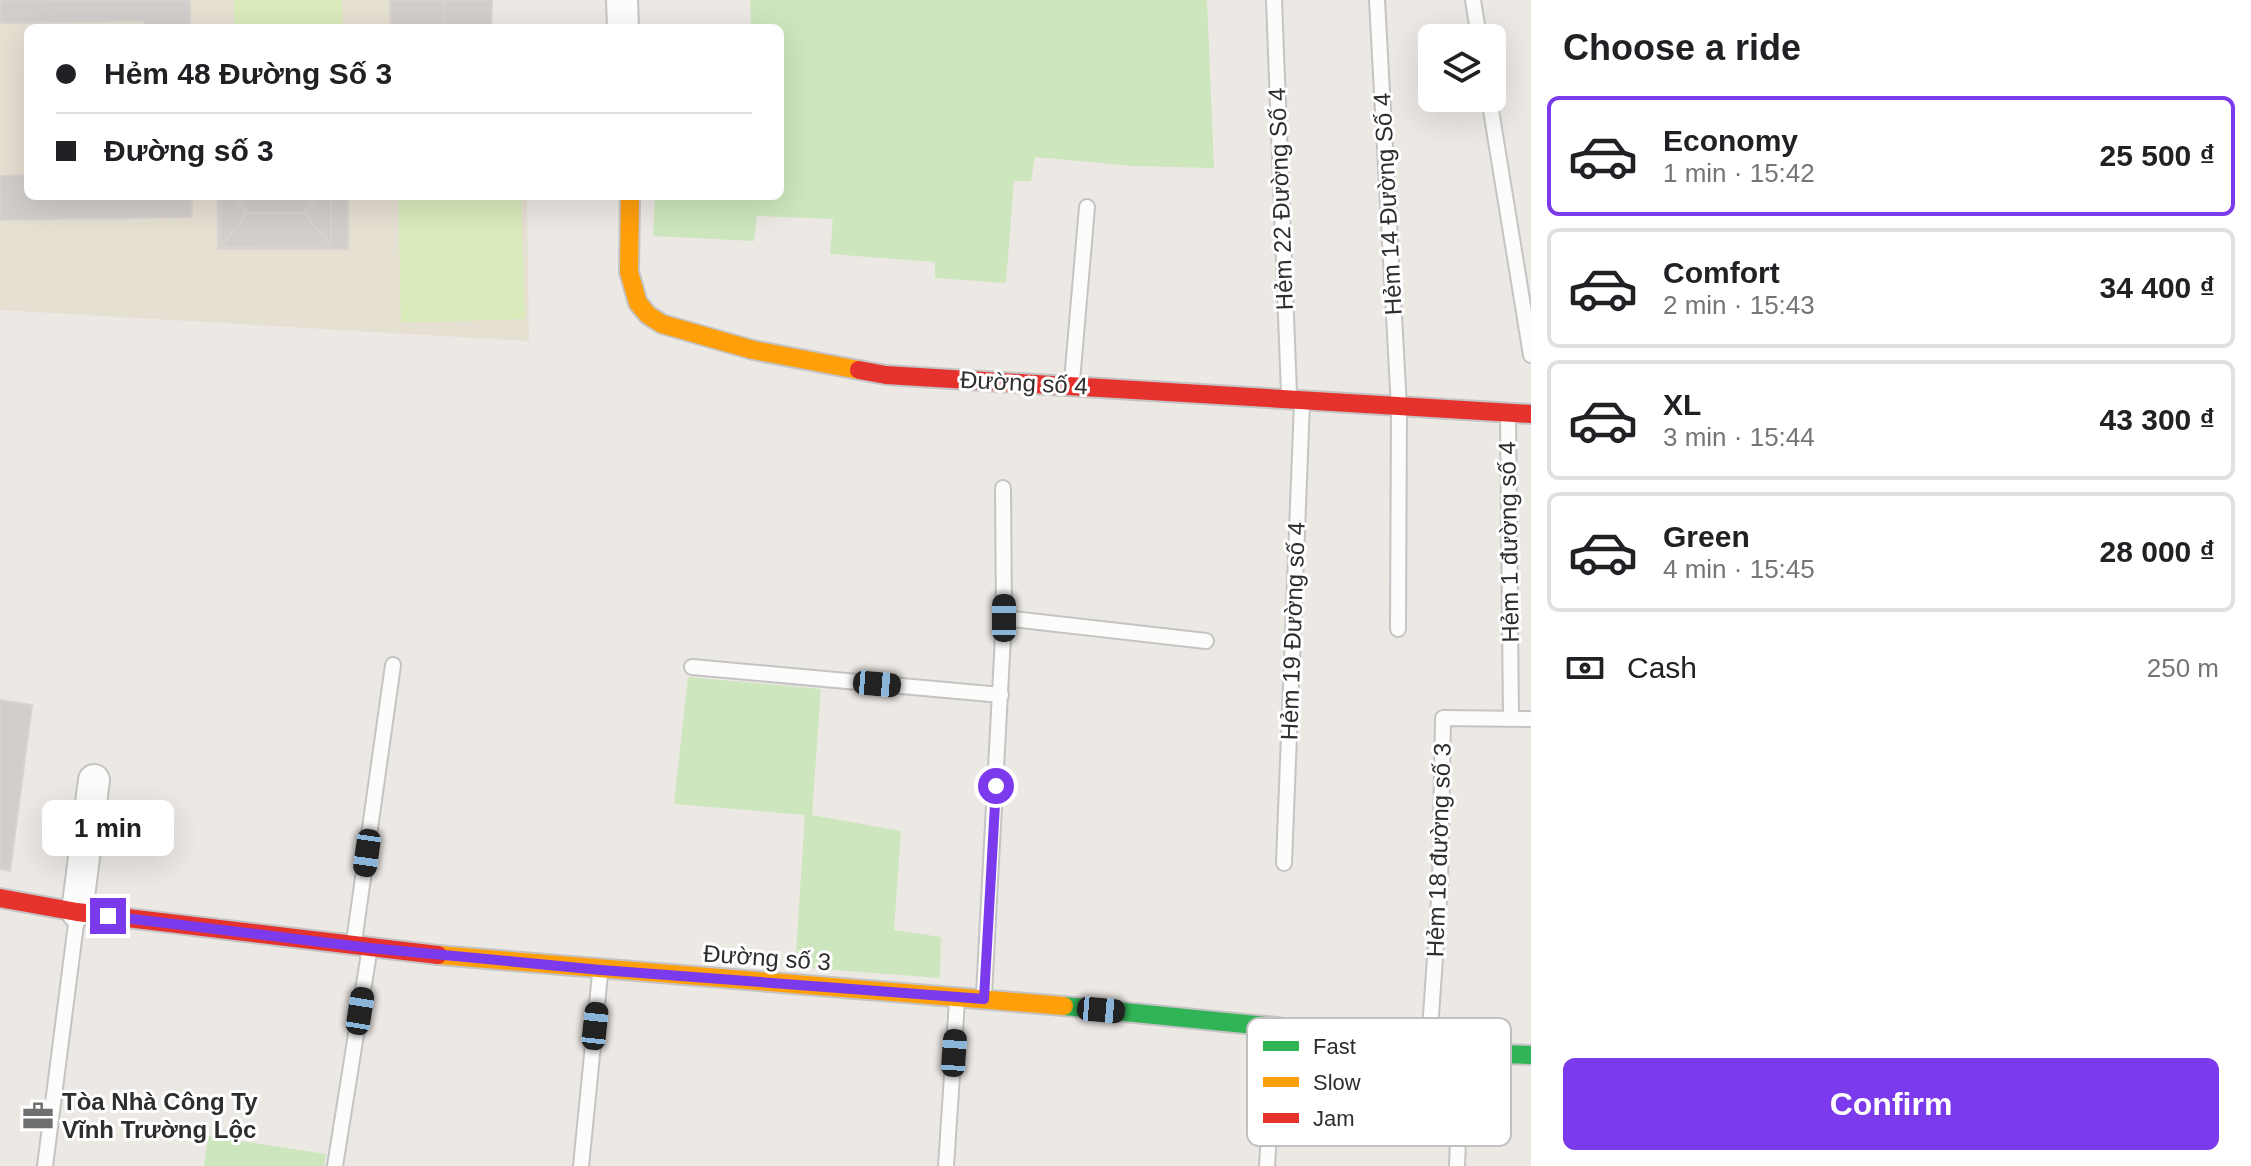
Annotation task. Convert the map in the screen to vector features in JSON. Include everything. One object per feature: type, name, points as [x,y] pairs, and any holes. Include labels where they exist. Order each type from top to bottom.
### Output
[{"type":"street","points":[[622,0],[623,24]]},
{"type":"street","name":"Đường số 4","points":[[630,200],[629,272],[638,303],[648,315],[662,324],[753,350],[860,372],[1531,414]]},
{"type":"street","points":[[77,912],[94,780]]},
{"type":"street","name":"Đường số 3","points":[[0,898],[77,912],[362,948],[601,970],[957,996],[1247,1024]]},
{"type":"street","name":"Đường số 3","points":[[1511,1054],[1531,1055]]},
{"type":"lane","name":"Hẻm 22 Đường Số 4","points":[[1274,0],[1295,400]]},
{"type":"lane","name":"Hẻm 14 Đường Số 4","points":[[1377,0],[1399,408],[1398,629]]},
{"type":"lane","points":[[1473,0],[1477,24]]},
{"type":"lane","points":[[1491,112],[1531,355]]},
{"type":"lane","points":[[1071,386],[1087,207]]},
{"type":"lane","name":"Hẻm 19 Đường số 4","points":[[1284,863],[1295,400]]},
{"type":"lane","name":"Hẻm 1 đường số 4","points":[[1508,413],[1511,719]]},
{"type":"lane","points":[[984,999],[1004,618],[1003,488]]},
{"type":"lane","points":[[1004,618],[1206,641]]},
{"type":"lane","points":[[335,1166],[393,665]]},
{"type":"lane","points":[[692,667],[1001,695]]},
{"type":"lane","name":"Hẻm 18 đường số 3","points":[[1430,1018],[1440,886],[1443,718],[1511,719]]},
{"type":"lane","points":[[1511,719],[1531,719]]},
{"type":"lane","points":[[45,1166],[77,912]]},
{"type":"lane","points":[[581,1166],[601,970]]},
{"type":"lane","points":[[946,1166],[957,996]]},
{"type":"lane","points":[[1267,1166],[1268,1146]]},
{"type":"lane","points":[[1457,1166],[1458,1146]]},
{"type":"shaded area","points":[[0,0],[492,0],[491,24],[24,24],[24,200],[527,200],[529,341],[0,310]]},
{"type":"green space","points":[[234,0],[342,0],[343,24],[234,24]]},
{"type":"green space","points":[[750,0],[1207,0],[1214,168],[1133,166],[1035,157],[1031,181],[1014,181],[1006,283],[935,278],[935,262],[830,254],[833,219],[757,216],[754,241],[653,236],[655,200],[784,200],[784,24],[751,24]]},
{"type":"green space","points":[[398,200],[521,200],[525,319],[401,323]]},
{"type":"green space","points":[[688,677],[821,689],[812,815],[901,831],[894,930],[941,937],[940,978],[795,967],[805,815],[674,804]]},
{"type":"green space","points":[[208,1136],[326,1154],[324,1166],[204,1166]]},
{"type":"building","points":[[0,0],[190,0],[190,24],[144,24],[144,21],[0,23]]},
{"type":"building","points":[[390,0],[444,0],[445,24],[391,24]]},
{"type":"building","points":[[444,0],[492,0],[491,24],[445,24]]},
{"type":"building","points":[[24,175],[24,200],[192,200],[192,217],[0,220],[0,176]]},
{"type":"building","points":[[218,200],[348,200],[348,249],[218,249]]},
{"type":"building","points":[[221,200],[236,200],[247,213],[221,247]]},
{"type":"building","points":[[236,200],[315,200],[304,213],[247,213]]},
{"type":"building","points":[[315,200],[331,200],[331,246],[304,213]]},
{"type":"building","points":[[247,213],[304,213],[331,246],[221,247]]},
{"type":"building","points":[[0,700],[32,705],[10,871],[0,869]]},
{"type":"traffic: fast","points":[[1064,1006],[1247,1024]]},
{"type":"traffic: fast","points":[[1511,1054],[1531,1055]]},
{"type":"traffic: slow","points":[[630,200],[629,272],[638,303],[648,315],[662,324],[753,350],[859,370]]},
{"type":"traffic: slow","points":[[438,955],[1064,1006]]},
{"type":"traffic: jam","points":[[859,370],[886,375],[1531,414]]},
{"type":"traffic: jam","points":[[0,898],[77,912],[438,955]]},
{"type":"place","name":"Tòa Nhà Công Ty Vĩnh Trường Lộc","points":[[38,1116]]},
{"type":"route","points":[[108,916],[370,948],[601,970],[984,999],[996,786]]}]
